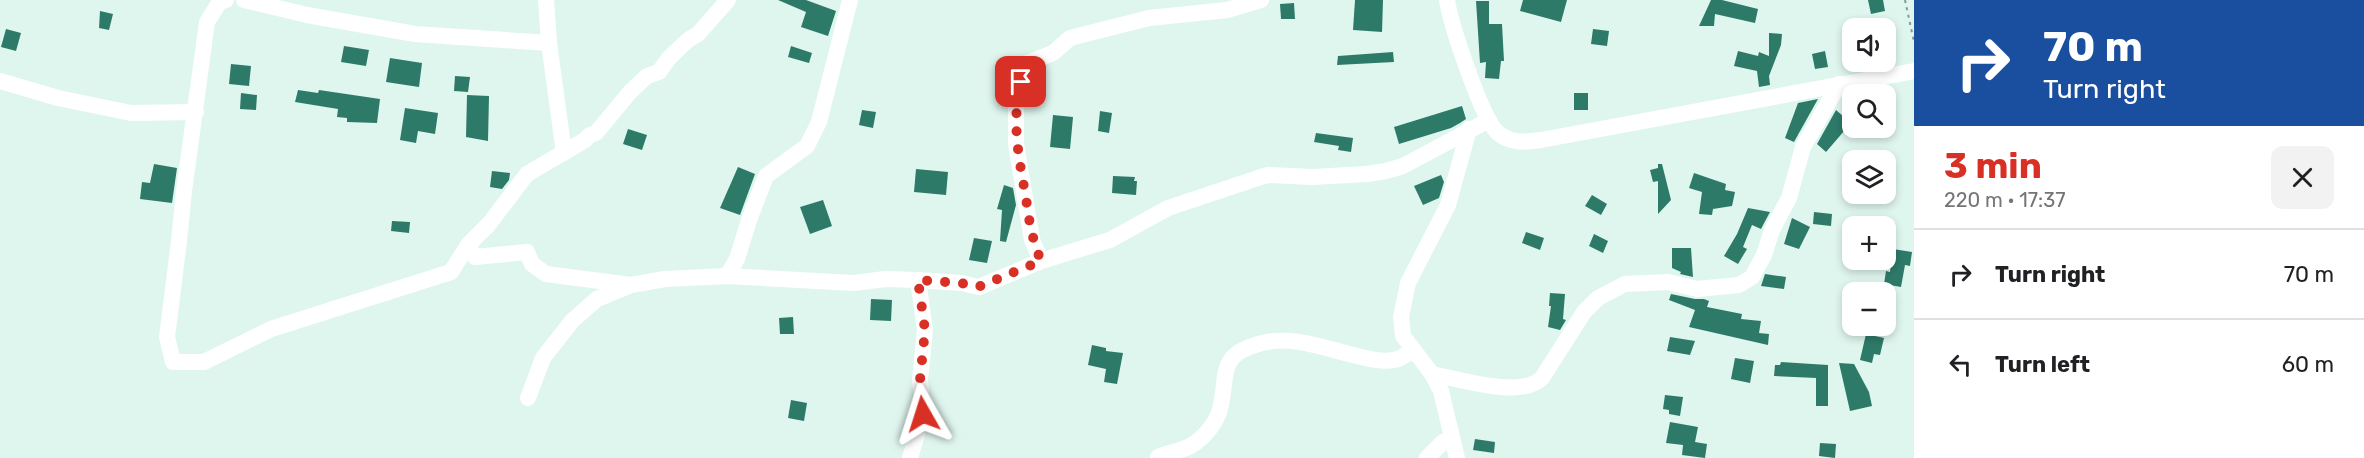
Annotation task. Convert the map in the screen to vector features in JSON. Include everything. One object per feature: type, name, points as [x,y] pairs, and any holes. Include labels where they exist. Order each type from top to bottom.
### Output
[{"type":"street","points":[[225,0],[219,3],[207,22],[166,337],[173,362],[204,362],[271,329],[451,272],[468,244],[489,224],[527,174],[596,133],[630,92],[647,76],[659,72],[669,58],[698,34],[728,0]]},
{"type":"street","points":[[244,0],[317,17],[414,34],[549,44]]},
{"type":"street","points":[[546,0],[549,44],[564,153]]},
{"type":"street","points":[[727,276],[737,259],[766,176],[807,146],[819,122],[850,0]]},
{"type":"street","points":[[1041,261],[1032,240],[1016,144],[1016,100],[1025,64],[1053,53],[1071,38],[1149,18],[1227,10],[1261,0]]},
{"type":"street","points":[[1447,0],[1472,81],[1489,120],[1496,132],[1518,142],[1541,140],[1914,71]]},
{"type":"street","points":[[0,81],[58,98],[131,113],[195,112]]},
{"type":"street","points":[[1432,374],[1508,387],[1530,386],[1542,378],[1584,312],[1598,298],[1625,284],[1668,282],[1697,289],[1738,285],[1746,282],[1756,272],[1772,230],[1789,198],[1803,147],[1839,84]]},
{"type":"street","points":[[528,398],[543,358],[572,321],[597,299],[631,285],[665,279],[727,276],[854,283],[885,279],[918,280],[961,283],[978,287],[1041,261],[1110,240],[1168,208],[1268,176],[1312,177],[1367,174],[1403,166],[1489,120]]},
{"type":"street","points":[[1457,458],[1441,391],[1432,374],[1403,336],[1401,327],[1408,283],[1448,205],[1469,129]]},
{"type":"street","points":[[468,244],[475,257],[527,252],[532,264],[546,274],[631,285]]},
{"type":"street","points":[[910,458],[923,414],[920,380],[925,330],[918,280]]},
{"type":"street","points":[[1158,456],[1190,447],[1214,423],[1220,408],[1225,371],[1230,360],[1244,350],[1262,343],[1292,340],[1370,359],[1392,360],[1399,359],[1414,350]]},
{"type":"street","points":[[1427,458],[1443,442],[1452,439]]},
{"type":"street","points":[[1448,458],[1449,444],[1452,439]]},
{"type":"path","points":[[1905,0],[1914,42]]},
{"type":"building","points":[[778,0],[806,0],[836,11],[828,36],[801,27],[806,12]]},
{"type":"building","points":[[1355,0],[1383,0],[1382,32],[1353,30]]},
{"type":"building","points":[[1523,0],[1567,0],[1561,22],[1520,11]]},
{"type":"building","points":[[1711,0],[1722,0],[1758,9],[1755,23],[1715,14],[1714,26],[1699,26]]},
{"type":"building","points":[[1868,0],[1883,0],[1885,11],[1871,14]]},
{"type":"building","points":[[1476,1],[1489,1],[1489,24],[1502,24],[1504,61],[1501,61],[1499,79],[1485,78],[1486,62],[1480,63]]},
{"type":"building","points":[[1294,3],[1295,19],[1281,19],[1280,4]]},
{"type":"building","points":[[100,11],[113,14],[109,30],[99,28]]},
{"type":"building","points":[[6,29],[21,33],[16,51],[1,47]]},
{"type":"building","points":[[1593,29],[1609,31],[1607,46],[1591,44]]},
{"type":"building","points":[[1769,33],[1782,34],[1781,45],[1769,76],[1770,85],[1759,87],[1757,71],[1734,66],[1738,51],[1758,56],[1759,52],[1769,56]]},
{"type":"building","points":[[344,46],[369,50],[366,66],[341,62]]},
{"type":"building","points":[[791,46],[812,53],[809,63],[788,57]]},
{"type":"building","points":[[1825,51],[1828,67],[1815,69],[1812,54]]},
{"type":"building","points":[[1393,52],[1394,62],[1337,65],[1338,56]]},
{"type":"building","points":[[390,58],[422,63],[419,87],[386,82]]},
{"type":"building","points":[[231,64],[251,66],[249,86],[229,84]]},
{"type":"building","points":[[455,76],[470,77],[468,92],[454,91]]},
{"type":"building","points":[[298,90],[318,93],[319,90],[380,99],[377,123],[347,122],[347,118],[337,117],[338,109],[295,102]]},
{"type":"building","points":[[241,93],[257,95],[256,110],[240,109]]},
{"type":"building","points":[[1574,93],[1588,93],[1588,110],[1574,110]]},
{"type":"building","points":[[467,95],[489,96],[488,141],[466,137]]},
{"type":"building","points":[[1818,99],[1794,142],[1785,138],[1798,103]]},
{"type":"building","points":[[1462,106],[1466,119],[1460,123],[1399,144],[1394,127]]},
{"type":"building","points":[[405,108],[438,113],[435,134],[418,131],[416,143],[400,140]]},
{"type":"building","points":[[862,110],[876,112],[873,128],[859,125]]},
{"type":"building","points":[[1836,110],[1842,115],[1842,133],[1826,152],[1817,144]]},
{"type":"building","points":[[1100,111],[1112,113],[1109,133],[1098,131]]},
{"type":"building","points":[[1053,115],[1073,117],[1070,149],[1050,147]]},
{"type":"building","points":[[628,129],[647,135],[642,150],[623,144]]},
{"type":"building","points":[[1316,133],[1353,138],[1351,152],[1338,150],[1339,146],[1314,142]]},
{"type":"building","points":[[154,164],[177,168],[172,203],[140,199],[142,182],[150,183]]},
{"type":"building","points":[[1658,164],[1662,164],[1671,200],[1658,214],[1658,181],[1653,182],[1650,170],[1658,168]]},
{"type":"building","points":[[738,167],[755,174],[740,215],[720,208]]},
{"type":"building","points":[[916,169],[948,172],[946,195],[914,192]]},
{"type":"building","points":[[492,171],[510,173],[509,180],[502,189],[490,187]]},
{"type":"building","points":[[1694,173],[1726,184],[1725,190],[1735,192],[1732,206],[1713,209],[1712,215],[1699,214],[1702,192],[1689,188]]},
{"type":"building","points":[[1441,175],[1444,182],[1439,198],[1423,205],[1414,186]]},
{"type":"building","points":[[1113,176],[1135,177],[1136,195],[1112,193]]},
{"type":"building","points":[[1004,185],[1013,188],[1016,205],[1006,242],[1000,241],[1002,210],[997,209]]},
{"type":"building","points":[[1592,195],[1607,204],[1601,215],[1585,206]]},
{"type":"building","points":[[823,200],[832,226],[810,234],[800,207]]},
{"type":"building","points":[[1748,208],[1770,212],[1761,229],[1752,225],[1743,247],[1747,249],[1738,264],[1724,256]]},
{"type":"building","points":[[1814,212],[1832,214],[1831,226],[1813,224]]},
{"type":"building","points":[[1792,218],[1810,227],[1799,249],[1784,244]]},
{"type":"building","points":[[392,221],[410,222],[409,233],[391,231]]},
{"type":"building","points":[[1526,232],[1544,238],[1540,250],[1522,243]]},
{"type":"building","points":[[1594,234],[1608,241],[1603,253],[1589,246]]},
{"type":"building","points":[[974,238],[992,241],[987,263],[969,260]]},
{"type":"building","points":[[1672,248],[1691,248],[1693,277],[1680,274],[1681,272],[1672,268]]},
{"type":"building","points":[[1896,249],[1912,252],[1910,266],[1905,265],[1901,287],[1896,286],[1896,282],[1884,282],[1886,271],[1890,272],[1890,270],[1896,270]]},
{"type":"building","points":[[1765,274],[1786,277],[1784,289],[1761,286]]},
{"type":"building","points":[[1550,293],[1565,294],[1563,319],[1566,320],[1560,330],[1548,327]]},
{"type":"building","points":[[1671,294],[1704,299],[1709,301],[1707,307],[1742,314],[1741,319],[1761,321],[1759,333],[1769,334],[1768,345],[1689,327],[1695,310],[1669,300]]},
{"type":"building","points":[[871,299],[892,300],[891,321],[870,320]]},
{"type":"building","points":[[793,317],[794,334],[780,334],[779,318]]},
{"type":"building","points":[[1866,336],[1884,338],[1880,355],[1874,354],[1872,363],[1860,360]]},
{"type":"building","points":[[1670,337],[1695,341],[1690,355],[1667,351]]},
{"type":"building","points":[[1092,345],[1106,348],[1106,351],[1123,353],[1117,384],[1104,382],[1106,369],[1088,365]]},
{"type":"building","points":[[1735,358],[1754,361],[1750,383],[1731,379]]},
{"type":"building","points":[[1781,362],[1828,365],[1828,406],[1816,406],[1816,378],[1774,376],[1775,365],[1780,365]]},
{"type":"building","points":[[1839,363],[1854,364],[1869,392],[1872,406],[1850,411]]},
{"type":"building","points":[[1665,395],[1683,397],[1680,416],[1669,414],[1669,410],[1663,409]]},
{"type":"building","points":[[791,400],[807,403],[804,421],[788,418]]},
{"type":"building","points":[[1670,422],[1698,427],[1695,442],[1707,444],[1705,458],[1682,455],[1683,445],[1666,443]]},
{"type":"building","points":[[1475,439],[1495,442],[1494,453],[1473,450]]},
{"type":"building","points":[[1820,443],[1836,444],[1835,458],[1819,456]]},
{"type":"route","points":[[923,414],[920,380],[925,330],[918,280],[961,283],[978,287],[1041,261],[1032,240],[1016,144],[1016,100],[1021,82]]}]
